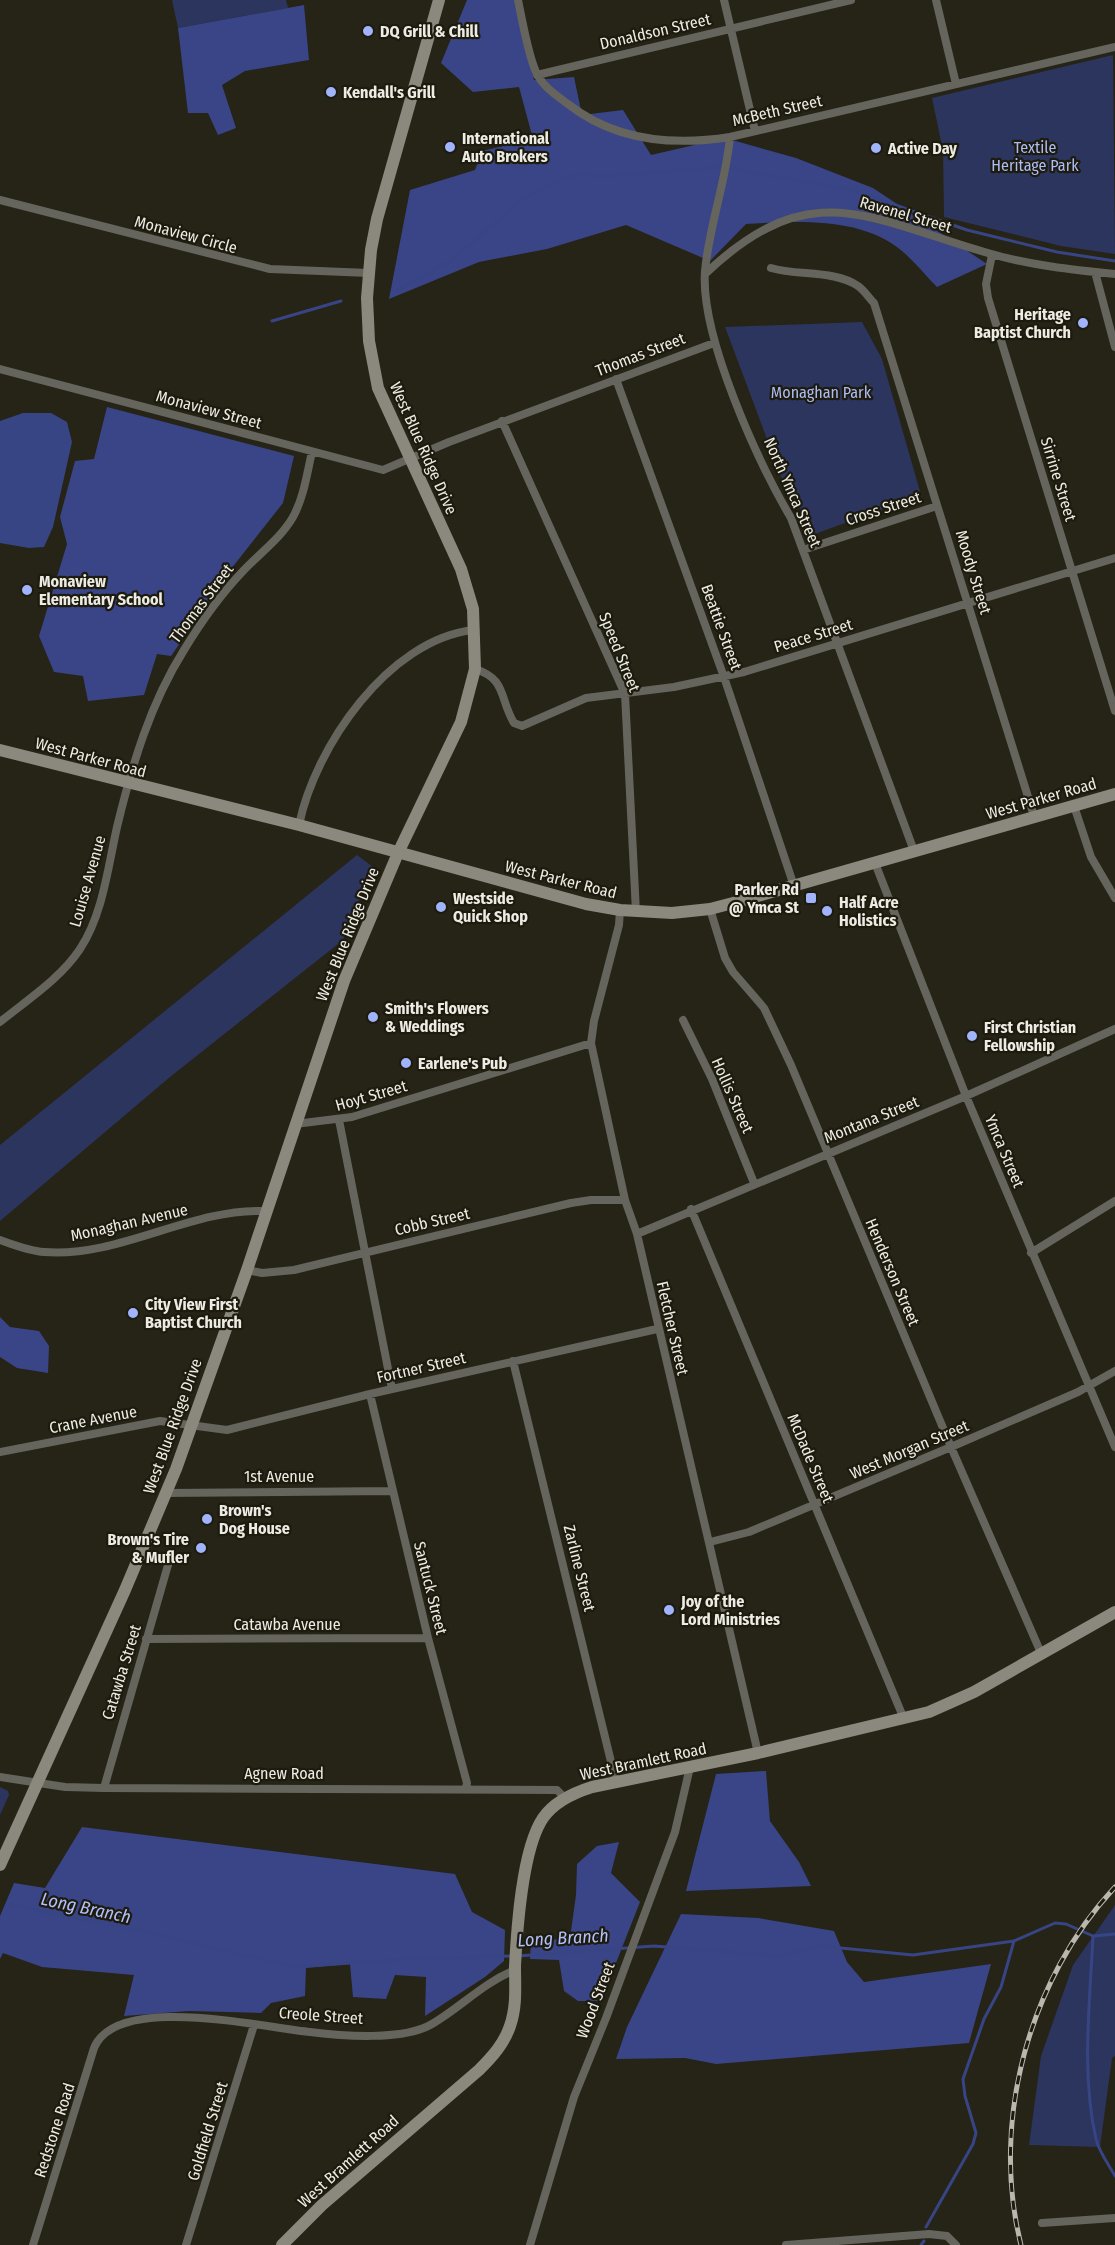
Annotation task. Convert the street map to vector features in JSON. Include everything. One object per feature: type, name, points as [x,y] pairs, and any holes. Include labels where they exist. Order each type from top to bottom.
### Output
[{"type":"street","name":"West Blue Ridge Drive","points":[[0,1865],[166,1493],[247,1270],[344,981],[398,854],[461,722],[475,669],[471,603],[461,569],[408,458],[378,387],[372,365],[368,319],[369,273],[377,219],[440,0]]},
{"type":"street","points":[[518,0],[537,75]]},
{"type":"street","points":[[724,0],[755,131]]},
{"type":"street","name":"Donaldson Street","points":[[537,75],[851,0]]},
{"type":"street","points":[[936,0],[956,84]]},
{"type":"street","name":"McBeth Street","points":[[537,75],[551,91],[584,117],[625,133],[678,142],[730,137],[1115,47]]},
{"type":"street","name":"North Ymca Street","points":[[730,137],[705,274],[714,343],[769,480],[791,518],[914,851]]},
{"type":"street","name":"Monaview Circle","points":[[0,200],[270,269],[369,273]]},
{"type":"street","name":"Ravenel Street","points":[[705,274],[731,250],[759,232],[794,216],[820,212],[865,216],[992,255],[1115,274]]},
{"type":"street","name":"Sirrine Street","points":[[992,255],[986,284],[988,298],[1115,711]]},
{"type":"street","name":"Moody Street","points":[[771,268],[788,273],[840,278],[859,286],[874,303],[1034,816]]},
{"type":"street","points":[[1095,272],[1115,347]]},
{"type":"street","name":"Thomas Street","points":[[408,458],[714,343]]},
{"type":"street","name":"Monaview Street","points":[[0,369],[383,470],[408,458]]},
{"type":"street","name":"Beattie Street","points":[[616,379],[724,677],[794,886]]},
{"type":"street","name":"Speed Street","points":[[502,422],[625,694],[636,912]]},
{"type":"street","name":"Thomas Street","points":[[129,784],[151,711],[168,678],[201,624],[225,591],[276,539],[293,517],[303,491],[312,452]]},
{"type":"street","name":"Cross Street","points":[[803,550],[937,506]]},
{"type":"street","name":"Peace Street","points":[[475,669],[490,674],[496,681],[512,718],[518,725],[528,724],[586,698],[625,694],[724,677],[1115,558]]},
{"type":"street","points":[[299,825],[322,757],[335,735],[366,696],[399,665],[432,642],[453,633],[473,630]]},
{"type":"street","name":"West Parker Road","points":[[0,750],[299,825],[586,904],[636,912],[672,913],[710,909],[1115,794]]},
{"type":"street","name":"Louise Avenue","points":[[0,1022],[63,970],[88,935],[98,907],[129,784]]},
{"type":"street","points":[[1074,806],[1091,857],[1115,898]]},
{"type":"street","name":"Ymca Street","points":[[875,863],[898,927],[966,1096],[1115,1447]]},
{"type":"street","name":"Henderson Street","points":[[710,909],[725,958],[770,1019],[951,1448],[1041,1653]]},
{"type":"street","name":"Fletcher Street","points":[[620,910],[619,925],[594,1021],[591,1043],[625,1200],[637,1234],[657,1329],[710,1542],[758,1753]]},
{"type":"street","name":"Hollis Street","points":[[683,1020],[712,1080],[754,1183]]},
{"type":"street","name":"Montana Street","points":[[637,1234],[691,1209],[966,1096],[1115,1029]]},
{"type":"street","name":"Hoyt Street","points":[[295,1124],[339,1120],[591,1043]]},
{"type":"street","points":[[339,1120],[392,1389]]},
{"type":"street","name":"Cobb Street","points":[[247,1270],[262,1273],[294,1270],[571,1203],[591,1200],[625,1200]]},
{"type":"street","points":[[1031,1253],[1115,1202]]},
{"type":"street","name":"McDade Street","points":[[691,1209],[904,1719]]},
{"type":"street","name":"Monaghan Avenue","points":[[0,1240],[31,1250],[65,1252],[103,1246],[220,1216],[250,1210],[265,1211]]},
{"type":"street","name":"Fortner Street","points":[[192,1425],[227,1430],[370,1394],[657,1329]]},
{"type":"street","name":"Zarline Street","points":[[513,1361],[616,1782]]},
{"type":"street","name":"West Morgan Street","points":[[710,1542],[749,1532],[951,1448],[1089,1386],[1115,1371]]},
{"type":"street","name":"Santuck Street","points":[[370,1394],[428,1638],[467,1783],[466,1788]]},
{"type":"street","name":"Crane Avenue","points":[[0,1452],[160,1421],[192,1425]]},
{"type":"street","name":"1st Avenue","points":[[166,1493],[392,1491]]},
{"type":"street","name":"Catawba Street","points":[[104,1788],[168,1565]]},
{"type":"street","name":"West Bramlett Road","points":[[282,2245],[322,2205],[493,2056],[505,2037],[516,2000],[515,1966],[521,1896],[535,1834],[542,1820],[565,1798],[578,1791],[616,1782],[758,1753],[904,1719],[958,1700],[1115,1612]]},
{"type":"street","name":"Catawba Avenue","points":[[146,1639],[428,1638]]},
{"type":"street","name":"Wood Street","points":[[530,2245],[574,2097],[675,1832],[690,1767]]},
{"type":"street","name":"Agnew Road","points":[[0,1777],[37,1783],[104,1788],[557,1790],[565,1798]]},
{"type":"street","name":"Creole Street","points":[[110,2030],[136,2020],[179,2017],[332,2034],[413,2031],[433,2024],[515,1966]]},
{"type":"street","name":"Goldfield Street","points":[[186,2245],[254,2025]]},
{"type":"street","name":"Redstone Road","points":[[33,2245],[94,2048],[110,2030]]},
{"type":"street","points":[[1042,2223],[1115,2218]]},
{"type":"street","points":[[786,2245],[906,2234],[943,2235],[951,2238],[956,2245]]},
{"type":"green space","points":[[172,0],[286,0],[288,8],[178,28]]},
{"type":"green space","name":"Textile Heritage Park","points":[[1113,55],[1115,254],[1061,246],[944,217],[943,151],[932,98]]},
{"type":"green space","name":"Monaghan Park","points":[[862,322],[882,359],[921,495],[815,534],[782,479],[725,327]]},
{"type":"green space","points":[[357,855],[373,867],[343,940],[170,1077],[0,1221],[0,1145]]},
{"type":"green space","points":[[0,1787],[8,1791],[9,1795],[0,1815]]},
{"type":"green space","points":[[1115,1905],[1115,2056],[1112,2058],[1100,2147],[1029,2145],[1041,2056],[1073,1965]]},
{"type":"shaded area","points":[[467,0],[515,0],[534,80],[574,77],[582,115],[623,110],[651,155],[725,138],[796,158],[873,188],[987,264],[937,287],[902,251],[886,240],[848,226],[807,222],[746,224],[710,261],[626,225],[547,249],[479,262],[389,299],[410,190],[475,170],[482,151],[533,139],[519,87],[473,92],[441,63]]},
{"type":"shaded area","points":[[304,5],[309,60],[245,71],[222,85],[236,128],[218,135],[208,113],[188,113],[178,28]]},
{"type":"shaded area","points":[[107,407],[294,456],[283,503],[231,569],[171,656],[157,654],[144,695],[88,701],[83,676],[54,672],[39,636],[67,544],[60,517],[75,461],[94,459]]},
{"type":"shaded area","points":[[23,413],[51,413],[67,422],[72,442],[53,527],[44,547],[29,548],[0,543],[0,421]]},
{"type":"shaded area","points":[[0,1317],[10,1327],[39,1331],[49,1346],[48,1373],[17,1368],[0,1357]]},
{"type":"shaded area","points":[[766,1771],[770,1821],[799,1862],[811,1886],[686,1891],[716,1774]]},
{"type":"shaded area","points":[[82,1827],[455,1874],[472,1912],[505,1930],[504,1961],[485,1977],[425,2016],[426,1977],[395,1975],[386,1999],[353,1997],[350,1964],[306,1968],[305,1996],[271,2003],[261,2013],[189,2011],[124,2016],[134,1975],[42,1967],[3,1953],[0,1959],[0,1916],[14,1883],[45,1888]]},
{"type":"shaded area","points":[[619,1842],[611,1873],[640,1902],[601,2001],[578,2001],[564,1991],[559,1960],[530,1959],[531,1942],[570,1938],[576,1895],[577,1864],[597,1846]]},
{"type":"shaded area","points":[[681,1914],[758,1918],[834,1931],[847,1962],[864,1982],[991,1964],[969,2043],[716,2064],[685,2058],[616,2059],[627,2027]]},
{"type":"waterway","points":[[396,291],[450,261],[522,200],[559,180],[576,175],[606,176],[721,167]]},
{"type":"waterway","points":[[733,169],[852,190],[967,230],[1057,252],[1115,261]]},
{"type":"waterway","points":[[272,321],[341,301]]},
{"type":"waterway","name":"Long Branch","points":[[11,1905],[156,1934],[294,1967],[407,1959],[512,1956]]},
{"type":"waterway","name":"Long Branch","points":[[518,1956],[654,1946],[778,1956],[820,1946],[913,1955],[1014,1941],[1055,1923],[1066,1924],[1093,1936],[1115,1934]]},
{"type":"waterway","points":[[1093,1936],[1088,2038],[1091,2114],[1097,2144],[1115,2176]]},
{"type":"waterway","points":[[926,2227],[973,2144],[976,2133],[965,2096],[963,2079],[984,2019],[1001,1987],[1014,1941]]},
{"type":"waterway","points":[[921,2245],[924,2241]]},
{"type":"railway","points":[[1021,2245],[1013,2198],[1011,2150],[1014,2102],[1024,2054],[1039,2008],[1060,1964],[1085,1924],[1115,1887]]},
{"type":"place","name":"DQ Grill & Chill","points":[[368,31]]},
{"type":"place","name":"Kendall's Grill","points":[[331,92]]},
{"type":"place","name":"International Auto Brokers","points":[[450,147]]},
{"type":"place","name":"Active Day","points":[[876,148]]},
{"type":"place","name":"Heritage Baptist Church","points":[[1083,323]]},
{"type":"place","name":"Monaview Elementary School","points":[[27,590]]},
{"type":"place","name":"Parker Rd @ Ymca St","points":[[811,898]]},
{"type":"place","name":"Westside Quick Shop","points":[[441,907]]},
{"type":"place","name":"Half Acre Holistics","points":[[827,911]]},
{"type":"place","name":"Smith's Flowers & Weddings","points":[[373,1017]]},
{"type":"place","name":"First Christian Fellowship","points":[[972,1036]]},
{"type":"place","name":"Earlene's Pub","points":[[406,1063]]},
{"type":"place","name":"City View First Baptist Church","points":[[133,1313]]},
{"type":"place","name":"Brown's Dog House","points":[[207,1519]]},
{"type":"place","name":"Brown's Tire & Mufler","points":[[201,1548]]},
{"type":"place","name":"Joy of the Lord Ministries","points":[[669,1610]]}]
